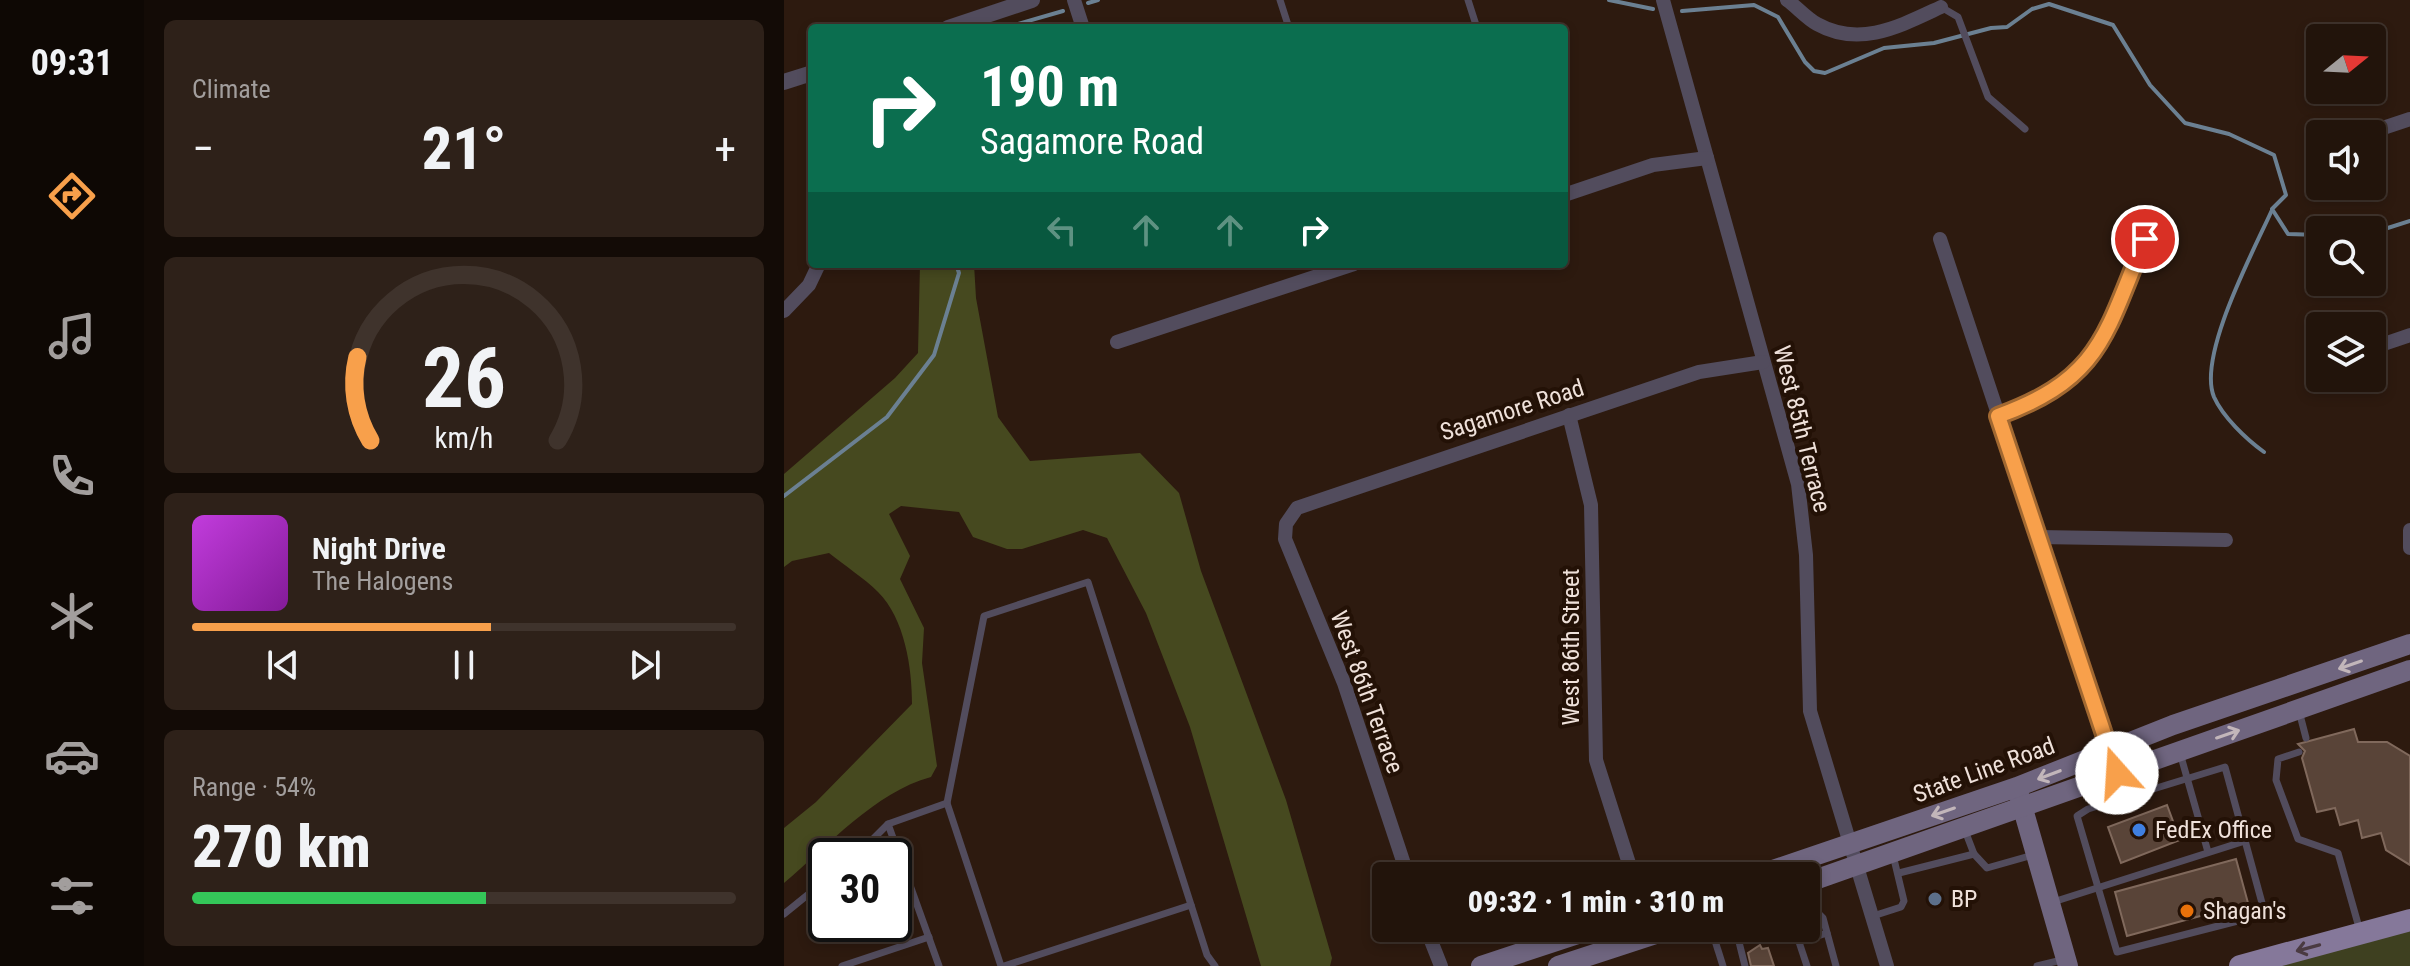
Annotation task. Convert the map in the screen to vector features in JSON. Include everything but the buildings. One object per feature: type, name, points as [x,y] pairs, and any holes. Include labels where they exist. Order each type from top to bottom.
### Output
[{"type":"main road","name":"State Line Road","points":[[1820,878],[1964,828],[2109,751],[2173,725],[2410,644]]},
{"type":"main road","name":"State Line Road","points":[[1797,862],[2020,796],[2117,773],[2410,670]]},
{"type":"main road","points":[[2020,796],[2067,962]]},
{"type":"main road","points":[[2240,966],[2410,920]]},
{"type":"main road","points":[[1481,966],[1554,942]]},
{"type":"main road","points":[[1558,966],[1631,942]]},
{"type":"street","points":[[960,24],[1032,0]]},
{"type":"street","points":[[1074,0],[1082,24]]},
{"type":"street","name":"West 85th Terrace","points":[[1663,0],[1803,514],[1810,711],[1887,966]]},
{"type":"street","points":[[1787,0],[1813,22],[1855,37],[1889,29],[1941,7]]},
{"type":"street","points":[[784,82],[808,74]]},
{"type":"street","points":[[2386,127],[2410,119]]},
{"type":"street","points":[[1568,194],[1653,165],[1707,158]]},
{"type":"street","points":[[1998,416],[2042,399],[2085,365],[2101,342],[2153,222]]},
{"type":"street","points":[[1940,239],[2117,773]]},
{"type":"street","points":[[784,311],[809,285],[817,268]]},
{"type":"street","points":[[1117,342],[1342,268]]},
{"type":"street","points":[[2386,343],[2410,335]]},
{"type":"street","name":"Sagamore Road","points":[[1286,524],[1297,508],[1309,502],[1699,372],[1763,362]]},
{"type":"street","name":"West 86th Street","points":[[1569,415],[1591,505],[1596,760],[1629,862]]},
{"type":"street","name":"West 86th Terrace","points":[[1286,524],[1285,539],[1344,683],[1403,862]]},
{"type":"street","points":[[2410,530],[2410,548]]},
{"type":"street","points":[[2038,537],[2226,540]]},
{"type":"street","points":[[1432,942],[1441,966]]},
{"type":"lane","points":[[1280,0],[1288,24]]},
{"type":"lane","points":[[1468,0],[1476,24]]},
{"type":"lane","points":[[1941,7],[1958,17],[1988,97],[2025,129]]},
{"type":"lane","points":[[1191,905],[1002,966],[947,803],[984,616],[1088,582],[1207,955],[1215,966]]},
{"type":"lane","points":[[2298,709],[2306,738]]},
{"type":"lane","points":[[2179,751],[2208,852]]},
{"type":"lane","points":[[2299,752],[2278,759],[2276,780],[2298,839],[2338,853],[2361,934]]},
{"type":"lane","points":[[2225,767],[2265,914],[2117,952],[2077,816],[2088,809],[2188,778],[2225,767]]},
{"type":"lane","points":[[874,838],[888,824],[947,803]]},
{"type":"lane","points":[[888,824],[939,966]]},
{"type":"lane","points":[[1964,828],[1974,854],[1987,868],[2037,854]]},
{"type":"lane","points":[[2051,903],[2245,841]]},
{"type":"lane","points":[[1872,916],[1901,907],[1904,901],[1892,853]]},
{"type":"lane","points":[[1899,873],[1974,854]]},
{"type":"lane","points":[[784,914],[808,895]]},
{"type":"lane","points":[[1820,916],[1836,966]]},
{"type":"lane","points":[[1807,966],[1799,942],[1827,933]]},
{"type":"lane","points":[[842,966],[929,937]]},
{"type":"lane","points":[[1715,942],[1723,966]]},
{"type":"lane","points":[[1739,942],[1745,966]]},
{"type":"lane","points":[[1203,966],[1207,955]]},
{"type":"lane","points":[[2037,966],[2067,962]]},
{"type":"green space","points":[[920,268],[974,268],[976,298],[998,417],[1030,461],[1140,453],[1179,493],[1201,571],[1286,800],[1332,958],[1330,966],[1261,966],[1190,727],[1146,613],[1107,538],[1083,530],[1022,549],[1007,549],[973,537],[959,512],[901,506],[889,514],[910,556],[900,579],[924,628],[922,663],[937,766],[931,777],[910,784],[871,807],[834,838],[808,838],[808,861],[784,883],[784,828],[816,802],[912,704],[901,630],[878,592],[829,553],[792,561],[784,567],[784,474],[895,378],[918,353]]},
{"type":"green space","points":[[2410,928],[2410,966],[2277,966]]},
{"type":"waterway","points":[[1088,3],[1098,0]]},
{"type":"waterway","points":[[1609,0],[1653,9]]},
{"type":"waterway","points":[[1682,11],[1754,5],[1778,17],[1805,62],[1814,71],[1825,73],[1884,48],[1934,43],[1991,28],[2007,27],[2032,9],[2049,4],[2113,25],[2150,85],[2185,123],[2229,134],[2274,155],[2286,195],[2272,209],[2288,234],[2306,235]]},
{"type":"waterway","points":[[1018,24],[1063,11]]},
{"type":"waterway","points":[[2264,452],[2223,412],[2214,397],[2211,379],[2220,330],[2272,210]]},
{"type":"waterway","points":[[2386,229],[2410,221]]},
{"type":"waterway","points":[[784,496],[887,417],[934,355],[959,273],[957,268]]},
{"type":"place","name":"FedEx Office","points":[[2139,830]]},
{"type":"place","name":"BP","points":[[1935,899]]},
{"type":"place","name":"Shagan's","points":[[2187,911]]},
{"type":"route","points":[[2117,773],[1998,416],[2042,399],[2085,365],[2101,342],[2145,239]]}]
